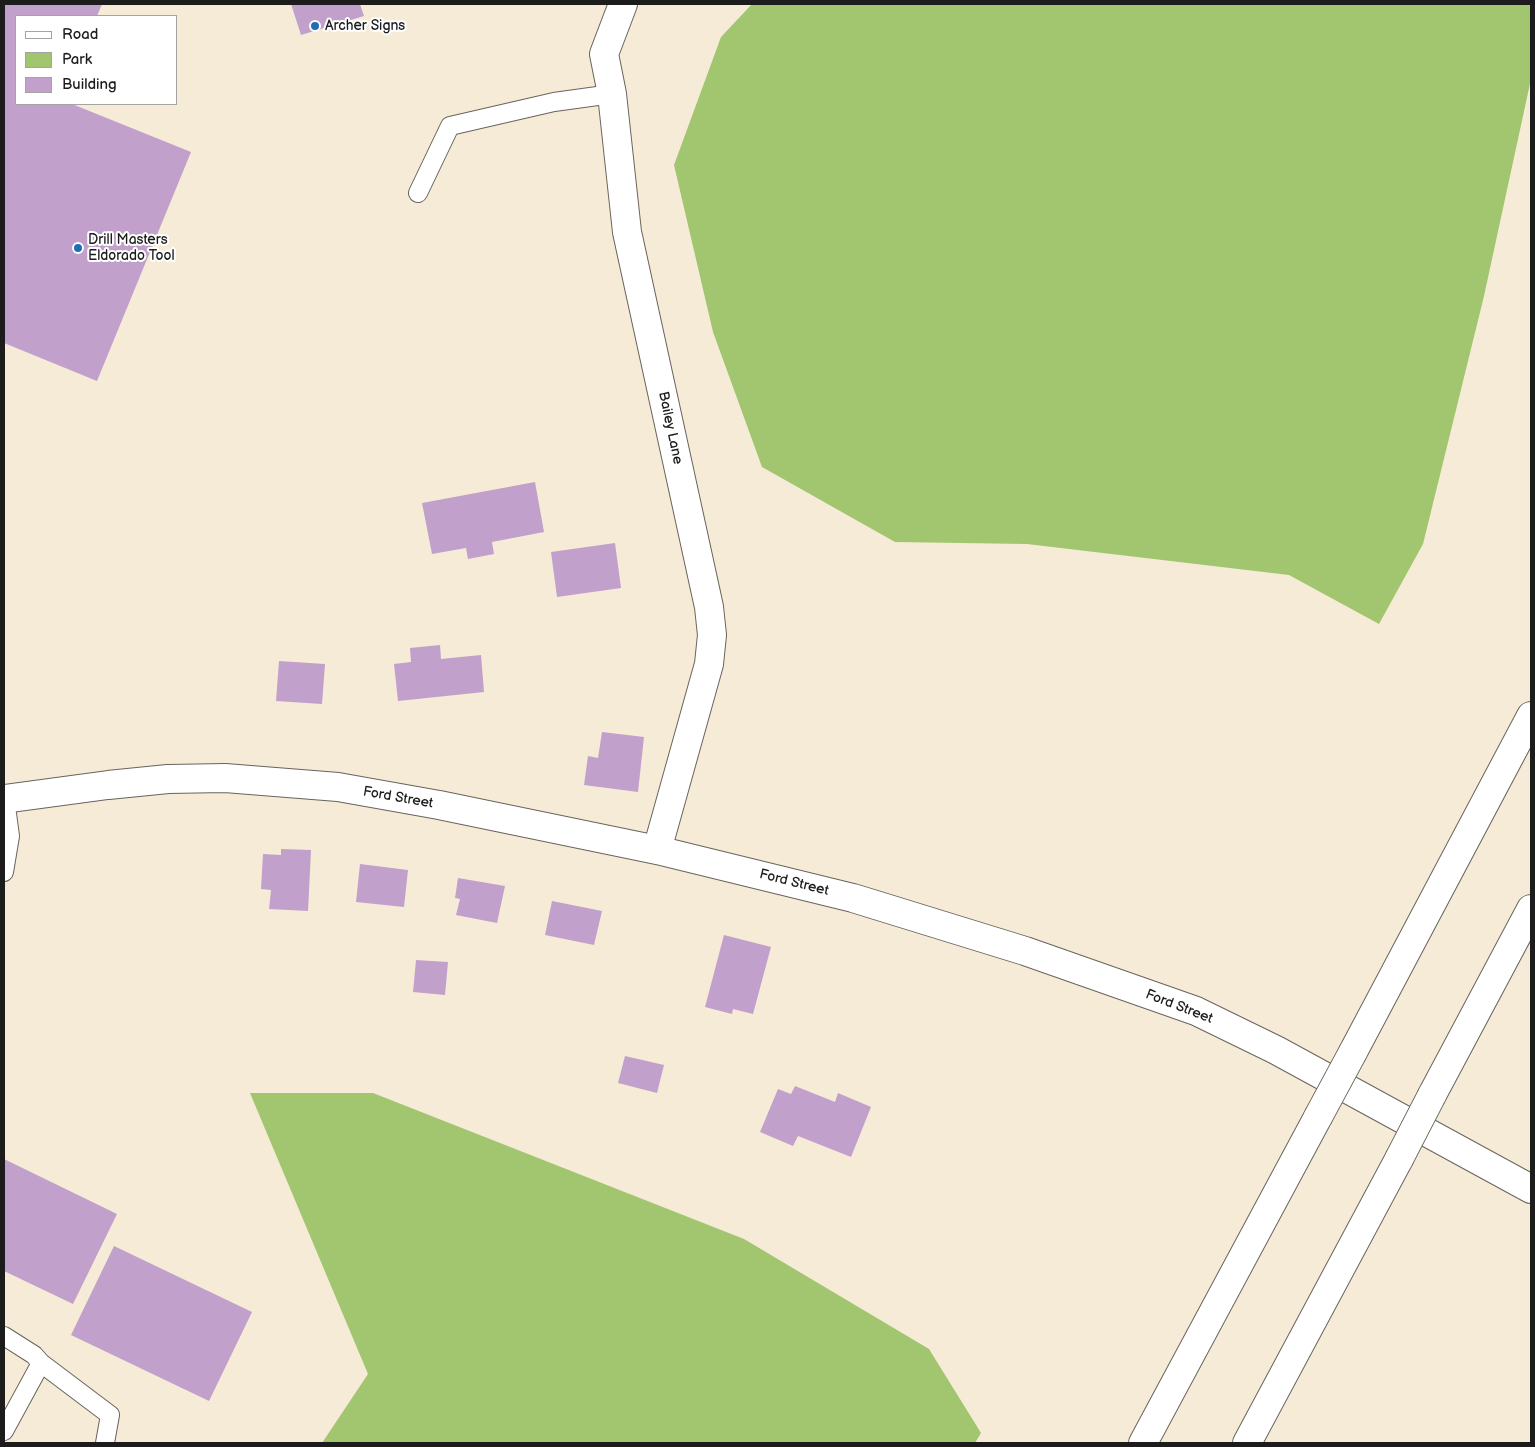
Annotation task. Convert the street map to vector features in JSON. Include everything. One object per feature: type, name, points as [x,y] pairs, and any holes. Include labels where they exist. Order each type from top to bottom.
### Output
[{"type":"main road","name":"Bailey Lane","points":[[623,4],[604,54],[612,94],[628,232],[709,607],[712,635],[709,664],[657,850]]},
{"type":"main road","points":[[1143,1443],[1531,716]]},
{"type":"main road","name":"Ford Street","points":[[4,799],[168,779],[225,778],[282,781],[338,787],[657,850],[853,898],[1025,951],[1196,1011],[1276,1050],[1531,1189]]},
{"type":"main road","points":[[1247,1443],[1531,909]]},
{"type":"lane","points":[[418,193],[450,126],[554,102],[612,94]]},
{"type":"lane","points":[[4,799],[10,836],[4,872]]},
{"type":"lane","points":[[4,1336],[34,1355],[41,1363],[110,1415],[105,1443]]},
{"type":"lane","points":[[4,1431],[41,1363]]},
{"type":"green space","points":[[752,4],[1531,4],[1531,79],[1484,296],[1423,544],[1379,624],[1289,575],[1027,544],[895,542],[762,467],[713,332],[674,165],[721,37]]},
{"type":"green space","points":[[250,1093],[373,1093],[744,1239],[929,1349],[981,1433],[975,1443],[322,1443],[368,1374]]},
{"type":"building","name":"Drill Masters Eldorado Tool","points":[[4,4],[102,4],[97,15],[15,15],[15,105],[74,105],[191,152],[97,381],[4,343]]},
{"type":"building","name":"Archer Signs","points":[[291,4],[360,4],[364,16],[301,35]]},
{"type":"building","points":[[535,482],[544,532],[492,542],[494,554],[468,559],[466,548],[432,554],[422,503]]},
{"type":"building","points":[[615,543],[621,588],[557,597],[551,552]]},
{"type":"building","points":[[440,645],[441,659],[481,655],[484,692],[398,701],[394,664],[411,662],[410,648]]},
{"type":"building","points":[[279,661],[325,664],[322,704],[276,701]]},
{"type":"building","points":[[602,732],[644,737],[638,792],[584,785],[588,756],[598,758]]},
{"type":"building","points":[[281,849],[311,850],[308,911],[269,909],[271,890],[261,889],[263,854],[281,855]]},
{"type":"building","points":[[360,864],[408,870],[404,907],[356,902]]},
{"type":"building","points":[[458,878],[505,886],[497,923],[456,915],[460,899],[455,898]]},
{"type":"building","points":[[552,901],[602,911],[594,945],[545,935]]},
{"type":"building","points":[[724,935],[771,947],[753,1014],[733,1009],[732,1014],[705,1007]]},
{"type":"building","points":[[416,960],[448,962],[445,995],[413,992]]},
{"type":"building","points":[[625,1056],[664,1065],[657,1093],[618,1083]]},
{"type":"building","points":[[795,1086],[835,1102],[838,1093],[871,1107],[851,1157],[798,1136],[793,1146],[760,1132],[778,1089],[791,1094]]},
{"type":"building","points":[[4,1159],[117,1214],[73,1304],[4,1271]]},
{"type":"building","points":[[114,1246],[252,1312],[209,1401],[71,1335]]},
{"type":"place","name":"Archer Signs","points":[[315,26]]},
{"type":"place","name":"Drill Masters Eldorado Tool","points":[[78,248]]}]
